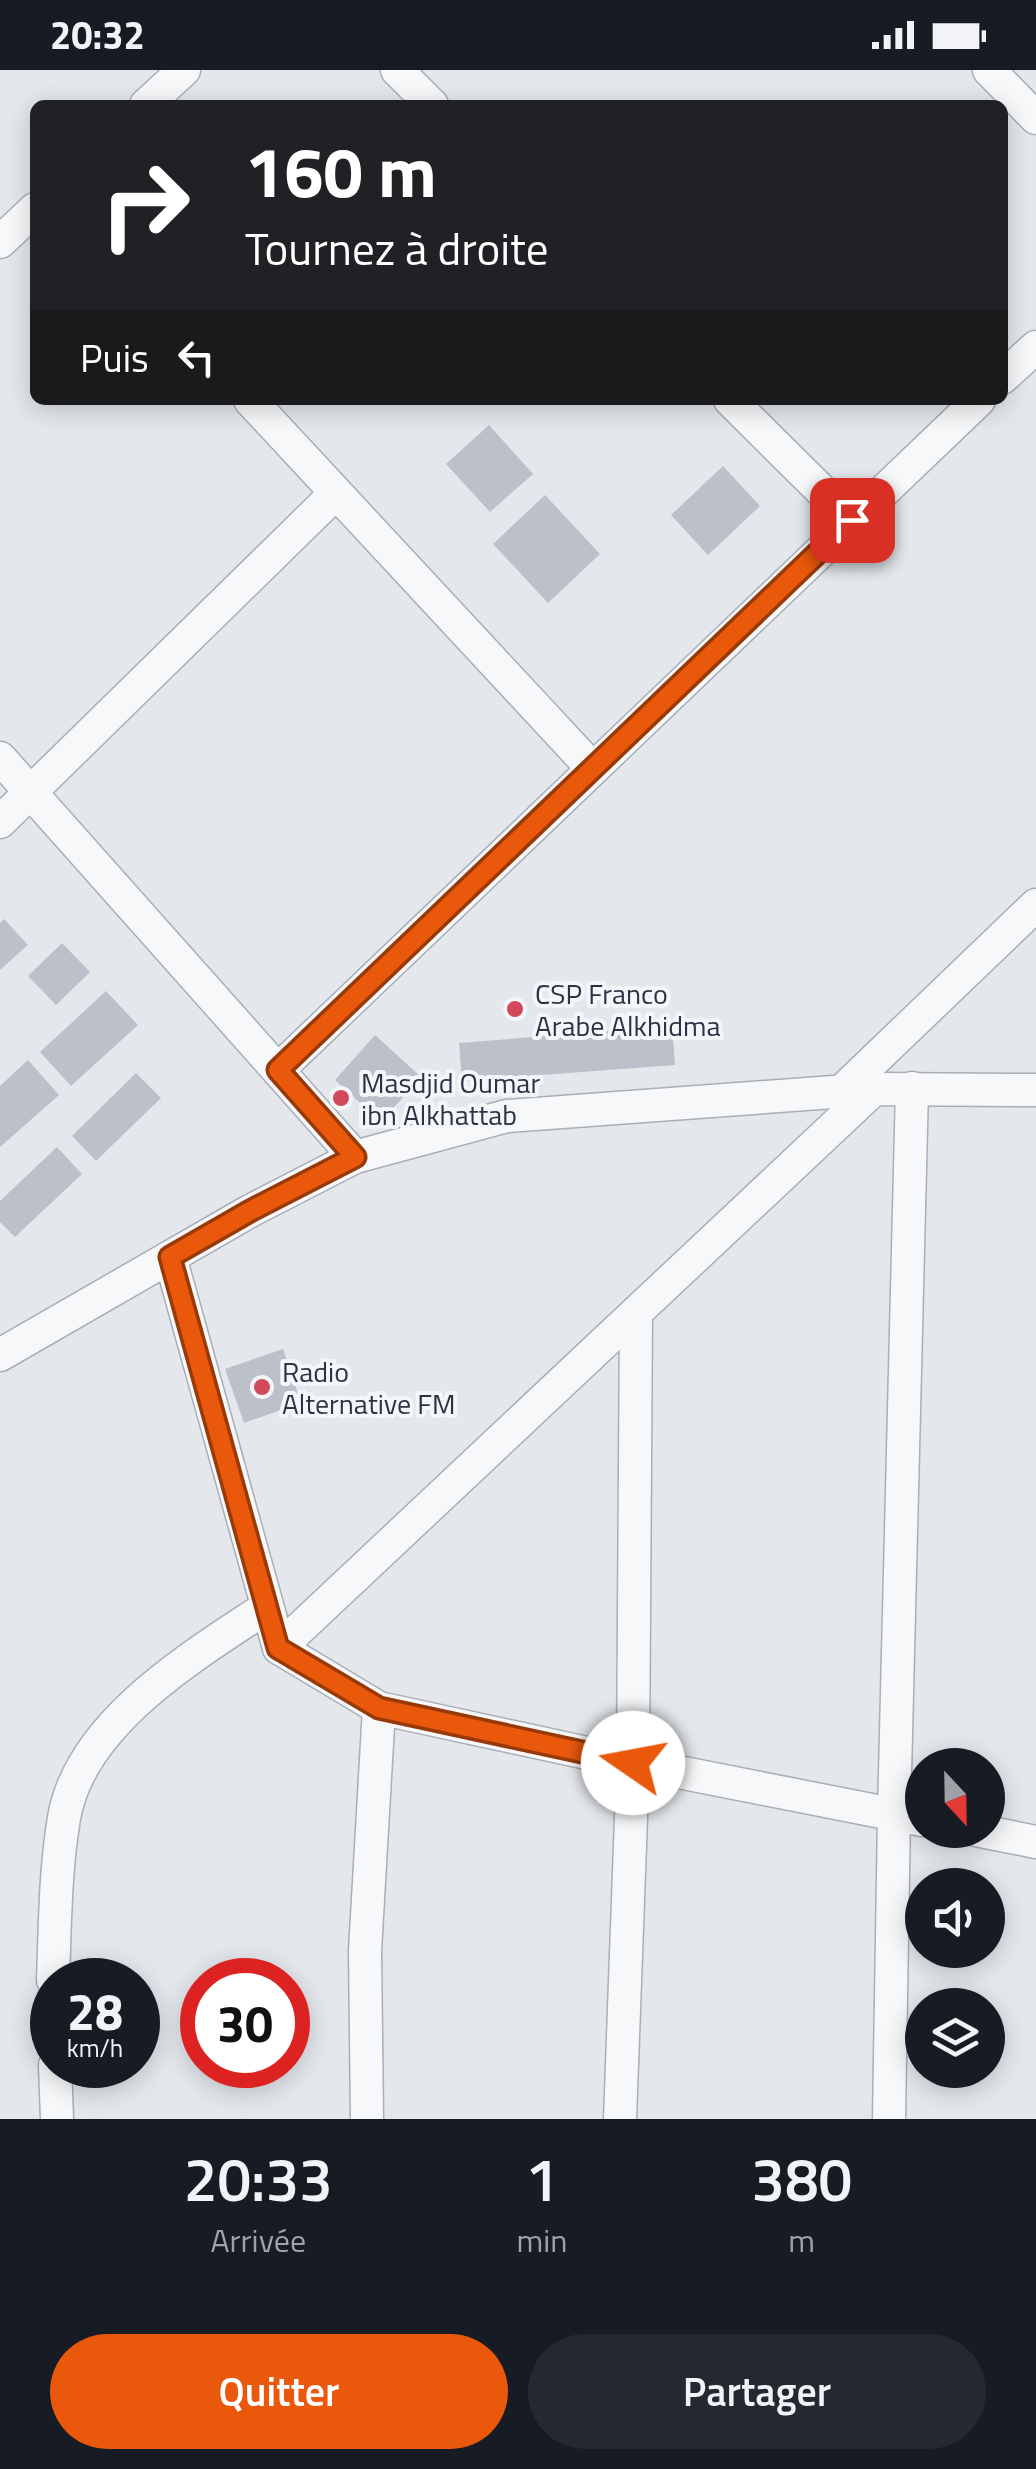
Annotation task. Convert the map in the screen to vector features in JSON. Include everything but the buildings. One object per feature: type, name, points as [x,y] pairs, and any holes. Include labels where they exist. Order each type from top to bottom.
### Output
[{"type":"street","points":[[151,100],[184,70]]},
{"type":"street","points":[[397,70],[427,100]]},
{"type":"street","points":[[989,70],[1036,118]]},
{"type":"street","points":[[0,242],[30,213]]},
{"type":"street","points":[[1008,372],[1036,346]]},
{"type":"street","points":[[255,405],[592,768]]},
{"type":"street","points":[[735,405],[852,520]]},
{"type":"street","points":[[278,1070],[974,405]]},
{"type":"street","points":[[0,822],[336,493]]},
{"type":"street","points":[[0,758],[355,1157]]},
{"type":"street","points":[[278,1648],[636,1313],[1036,905]]},
{"type":"street","points":[[908,1748],[912,1088]]},
{"type":"street","points":[[0,1355],[250,1211],[355,1157],[507,1116],[858,1090],[1036,1090]]},
{"type":"street","points":[[170,1257],[278,1648],[379,1708],[905,1816]]},
{"type":"street","points":[[620,2119],[633,1763],[636,1313]]},
{"type":"street","points":[[54,1958],[64,1815],[89,1754],[166,1676],[267,1608]]},
{"type":"street","points":[[367,2119],[365,1951],[379,1708]]},
{"type":"street","points":[[1005,1836],[1036,1842]]},
{"type":"street","points":[[889,2119],[906,1848]]},
{"type":"street","points":[[56,2088],[57,2119]]},
{"type":"place","name":"CSP Franco Arabe Alkhidma","points":[[515,1009]]},
{"type":"place","name":"Masdjid Oumar ibn Alkhattab","points":[[341,1098]]},
{"type":"place","name":"Radio Alternative FM","points":[[262,1387]]},
{"type":"route","points":[[633,1763],[379,1708],[278,1648],[170,1257],[355,1157],[278,1070],[852,520]]}]
